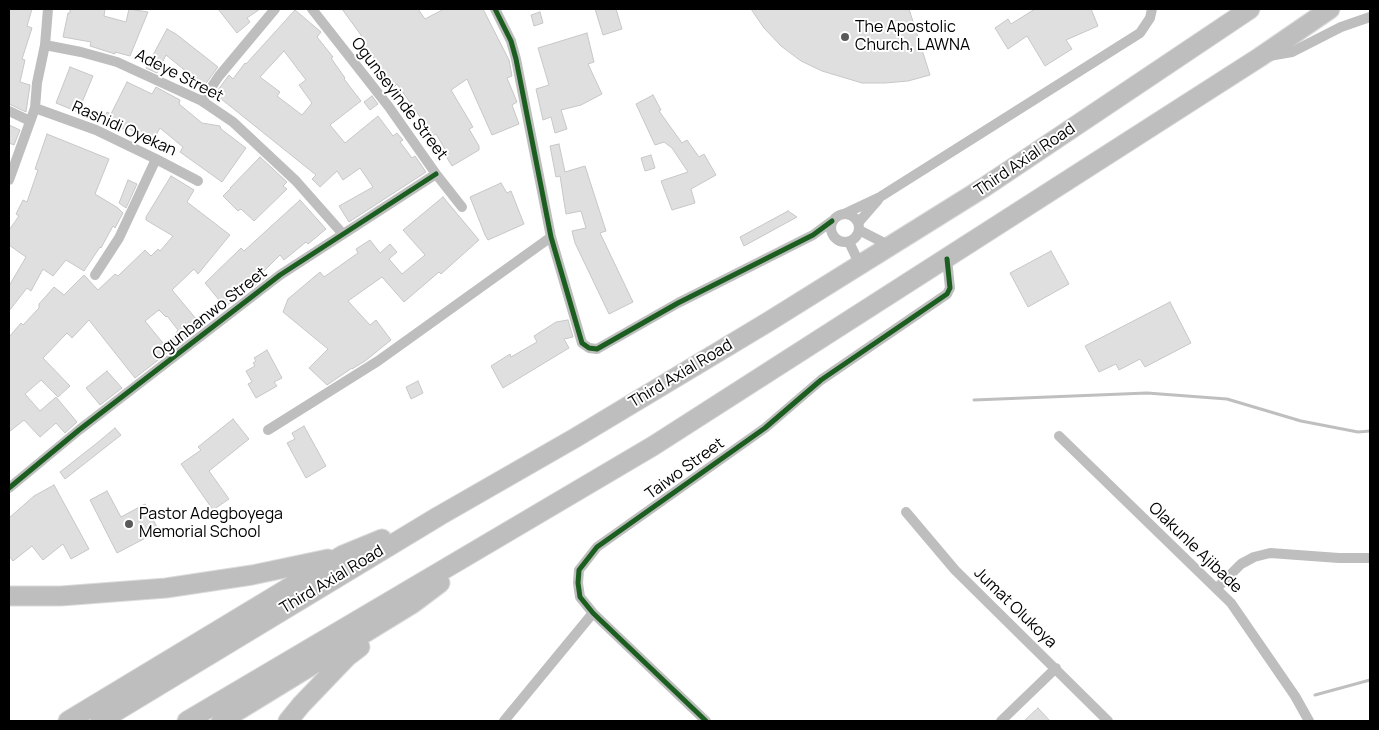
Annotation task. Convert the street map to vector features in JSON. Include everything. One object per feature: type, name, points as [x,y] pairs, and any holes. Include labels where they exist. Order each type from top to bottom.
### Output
[{"type":"highway","name":"Third Axial Road","points":[[100,721],[439,516],[575,438],[860,265],[983,188],[1250,9]]},
{"type":"highway","points":[[187,721],[653,446],[1260,57],[1330,9]]},
{"type":"highway","points":[[68,721],[344,555],[439,516]]},
{"type":"highway","points":[[288,721],[347,657],[412,604],[507,532]]},
{"type":"highway","points":[[9,596],[61,596],[166,588],[252,574],[344,555]]},
{"type":"highway","points":[[221,721],[412,604]]},
{"type":"street","points":[[9,180],[35,108],[37,83],[45,45],[48,9]]},
{"type":"street","points":[[202,101],[218,76],[275,9]]},
{"type":"street","name":"Ogunseyinde Street","points":[[312,9],[389,107],[436,174],[462,207]]},
{"type":"street","points":[[495,9],[511,41],[516,60],[551,237],[582,343],[589,348],[597,349],[678,303],[813,235],[839,215],[880,197],[1140,33],[1150,18],[1152,9]]},
{"type":"street","points":[[1260,57],[1292,52],[1341,27],[1370,17]]},
{"type":"street","name":"Adeye Street","points":[[45,45],[117,62],[202,101],[233,122],[296,181],[342,233]]},
{"type":"street","name":"Rashidi Oyekan","points":[[35,108],[96,130],[198,181]]},
{"type":"street","points":[[9,111],[30,121]]},
{"type":"street","points":[[95,275],[119,238],[156,159]]},
{"type":"street","name":"Ogunbanwo Street","points":[[9,488],[79,430],[280,275],[342,233],[436,174]]},
{"type":"street","points":[[813,235],[833,237],[837,240],[849,242],[854,240],[859,227],[880,197]]},
{"type":"street","points":[[844,214],[854,217],[859,227],[890,246]]},
{"type":"street","points":[[832,221],[831,232],[833,237]]},
{"type":"street","points":[[268,430],[378,361],[551,237]]},
{"type":"street","points":[[849,242],[860,265]]},
{"type":"street","name":"Taiwo Street","points":[[706,721],[593,613],[580,597],[579,570],[597,547],[765,428],[821,380],[947,294],[950,288],[947,259]]},
{"type":"street","name":"Olakunle Ajibade","points":[[1059,436],[1231,603],[1295,696],[1309,721]]},
{"type":"street","name":"Jumat Olukoya","points":[[906,512],[955,570],[1108,721]]},
{"type":"street","points":[[1217,588],[1241,564],[1254,557],[1270,553],[1339,558],[1370,558]]},
{"type":"street","points":[[504,721],[593,613]]},
{"type":"street","points":[[1001,721],[1056,668]]},
{"type":"building","points":[[9,9],[32,9],[27,26],[32,28],[22,59],[25,60],[20,82],[30,85],[26,112],[9,104]]},
{"type":"building","points":[[70,9],[105,9],[104,16],[126,22],[129,9],[148,12],[130,56],[115,52],[115,54],[90,46],[91,42],[63,37]]},
{"type":"building","points":[[218,9],[260,9],[247,18],[250,22],[237,33]]},
{"type":"building","points":[[342,9],[418,9],[425,19],[444,9],[483,9],[509,60],[512,76],[507,78],[517,102],[512,105],[519,124],[492,135],[467,79],[451,90],[473,127],[469,129],[479,146],[479,150],[452,166],[436,134],[431,137],[423,121],[397,84],[394,87],[379,68],[364,44],[366,42]]},
{"type":"building","points":[[595,9],[616,9],[622,29],[603,35]]},
{"type":"building","name":"The Apostolic Church, LAWNA","points":[[751,9],[909,9],[930,75],[908,81],[862,83],[822,71],[801,61],[781,46],[764,28]]},
{"type":"building","points":[[1035,9],[1091,9],[1098,26],[1066,40],[1072,49],[1045,66],[1027,36],[1008,49],[995,28],[1008,19],[1011,24]]},
{"type":"building","points":[[295,10],[321,32],[317,37],[333,57],[331,58],[344,79],[361,101],[330,125],[345,143],[378,116],[393,136],[397,133],[403,140],[400,142],[412,158],[415,156],[426,172],[349,222],[339,206],[373,187],[360,168],[343,180],[337,171],[320,187],[312,179],[316,175],[215,94],[229,75],[233,79]],"holes":[[[284,51],[306,80],[299,85],[312,103],[302,115],[277,96],[280,92],[260,77]]]},
{"type":"building","points":[[540,12],[543,23],[534,26],[531,15]]},
{"type":"building","points":[[167,29],[218,67],[204,86],[166,55],[157,73],[146,68]]},
{"type":"building","points":[[587,33],[594,62],[588,64],[602,94],[581,105],[561,110],[567,129],[555,133],[551,117],[543,120],[536,89],[549,85],[538,48]]},
{"type":"building","points":[[70,67],[93,76],[78,112],[56,103]]},
{"type":"building","points":[[127,82],[152,94],[156,87],[180,100],[179,104],[202,123],[220,126],[221,129],[246,148],[222,182],[180,152],[183,147],[160,128],[152,142],[128,128],[127,131],[104,119],[107,112],[111,114]]},
{"type":"building","points":[[653,95],[661,110],[659,111],[682,143],[687,140],[699,157],[704,154],[716,175],[691,189],[695,203],[672,210],[661,181],[688,172],[672,148],[664,142],[655,145],[636,104]]},
{"type":"building","points":[[372,96],[378,104],[370,110],[364,102]]},
{"type":"building","points":[[9,125],[20,130],[14,145],[9,143]]},
{"type":"building","points":[[47,134],[109,159],[95,194],[123,213],[115,228],[113,226],[101,248],[84,271],[66,260],[53,276],[43,269],[31,291],[27,288],[9,311],[9,286],[26,257],[9,245],[9,230],[19,216],[16,214],[23,200],[27,202],[38,170],[35,169]]},
{"type":"building","points":[[559,144],[565,172],[585,166],[606,231],[600,233],[633,302],[609,314],[575,243],[572,231],[586,228],[581,211],[566,214],[560,176],[556,177],[550,146]]},
{"type":"building","points":[[651,155],[655,168],[645,171],[641,158]]},
{"type":"building","points":[[260,157],[287,182],[283,186],[287,189],[254,221],[241,209],[238,211],[223,196]]},
{"type":"building","points":[[171,176],[194,190],[187,202],[230,235],[198,274],[194,269],[172,290],[202,326],[135,378],[89,320],[72,338],[67,333],[43,358],[70,386],[58,397],[41,380],[25,394],[40,411],[56,397],[77,422],[65,433],[56,423],[40,437],[24,420],[9,432],[9,337],[21,323],[23,325],[39,308],[39,304],[54,287],[64,295],[84,275],[98,290],[115,274],[118,276],[145,250],[151,256],[158,249],[160,251],[173,236],[146,220]],"holes":[[[159,310],[178,330],[167,348],[145,321]]]},
{"type":"building","points":[[128,180],[137,184],[126,208],[119,203]]},
{"type":"building","points":[[501,183],[507,193],[511,191],[524,224],[488,240],[470,197]]},
{"type":"building","points":[[443,197],[479,240],[441,274],[439,272],[404,302],[382,277],[348,301],[370,325],[376,320],[391,340],[365,361],[327,385],[309,368],[328,349],[283,312],[288,299],[320,272],[324,277],[358,253],[356,249],[370,240],[380,253],[390,244],[397,252],[389,259],[402,274],[425,255],[403,230]]},
{"type":"building","points":[[300,200],[326,229],[284,260],[280,255],[262,273],[266,277],[252,288],[250,286],[225,307],[205,283],[241,248],[244,251]]},
{"type":"building","points":[[788,211],[797,217],[744,246],[740,237]]},
{"type":"building","points":[[1051,251],[1069,284],[1028,307],[1010,273]]},
{"type":"building","points":[[1170,302],[1191,343],[1145,367],[1140,359],[1119,370],[1116,364],[1099,372],[1085,346]]},
{"type":"building","points":[[568,320],[573,337],[564,339],[569,348],[503,388],[491,366],[510,354],[511,357],[537,342],[534,336],[556,322]]},
{"type":"building","points":[[267,350],[282,378],[274,382],[277,386],[256,398],[248,384],[252,382],[246,371],[255,366],[253,363],[256,361],[254,358]]},
{"type":"building","points":[[107,371],[122,388],[100,405],[86,388]]},
{"type":"building","points":[[418,381],[423,393],[411,399],[406,387]]},
{"type":"building","points":[[233,419],[249,439],[209,471],[229,499],[213,510],[181,464],[201,450],[198,447]]},
{"type":"building","points":[[304,426],[326,466],[306,478],[287,443],[295,439],[292,433]]},
{"type":"building","points":[[115,428],[121,435],[65,479],[60,472]]},
{"type":"building","points":[[54,485],[89,549],[71,559],[63,544],[43,560],[32,546],[13,561],[9,556],[9,518],[34,496]]},
{"type":"building","name":"Pastor Adegboyega Memorial School","points":[[107,491],[121,517],[145,504],[159,531],[117,553],[90,500]]},
{"type":"building","points":[[1038,708],[1050,721],[1024,721]]},
{"type":"waterway","points":[[974,400],[1147,393],[1227,399],[1301,421],[1358,432],[1370,431]]},
{"type":"waterway","points":[[1315,695],[1370,680]]},
{"type":"cycle path","points":[[495,9],[511,41],[516,59],[551,237],[582,343],[589,348],[597,349],[678,303],[813,235],[832,221]]},
{"type":"cycle path","points":[[9,488],[79,430],[280,275],[436,174]]},
{"type":"cycle path","points":[[706,721],[593,613],[580,597],[579,570],[597,547],[765,428],[821,380],[947,294],[950,288],[947,259]]},
{"type":"place","name":"The Apostolic Church, LAWNA","points":[[845,37]]},
{"type":"place","name":"Pastor Adegboyega Memorial School","points":[[129,524]]}]
